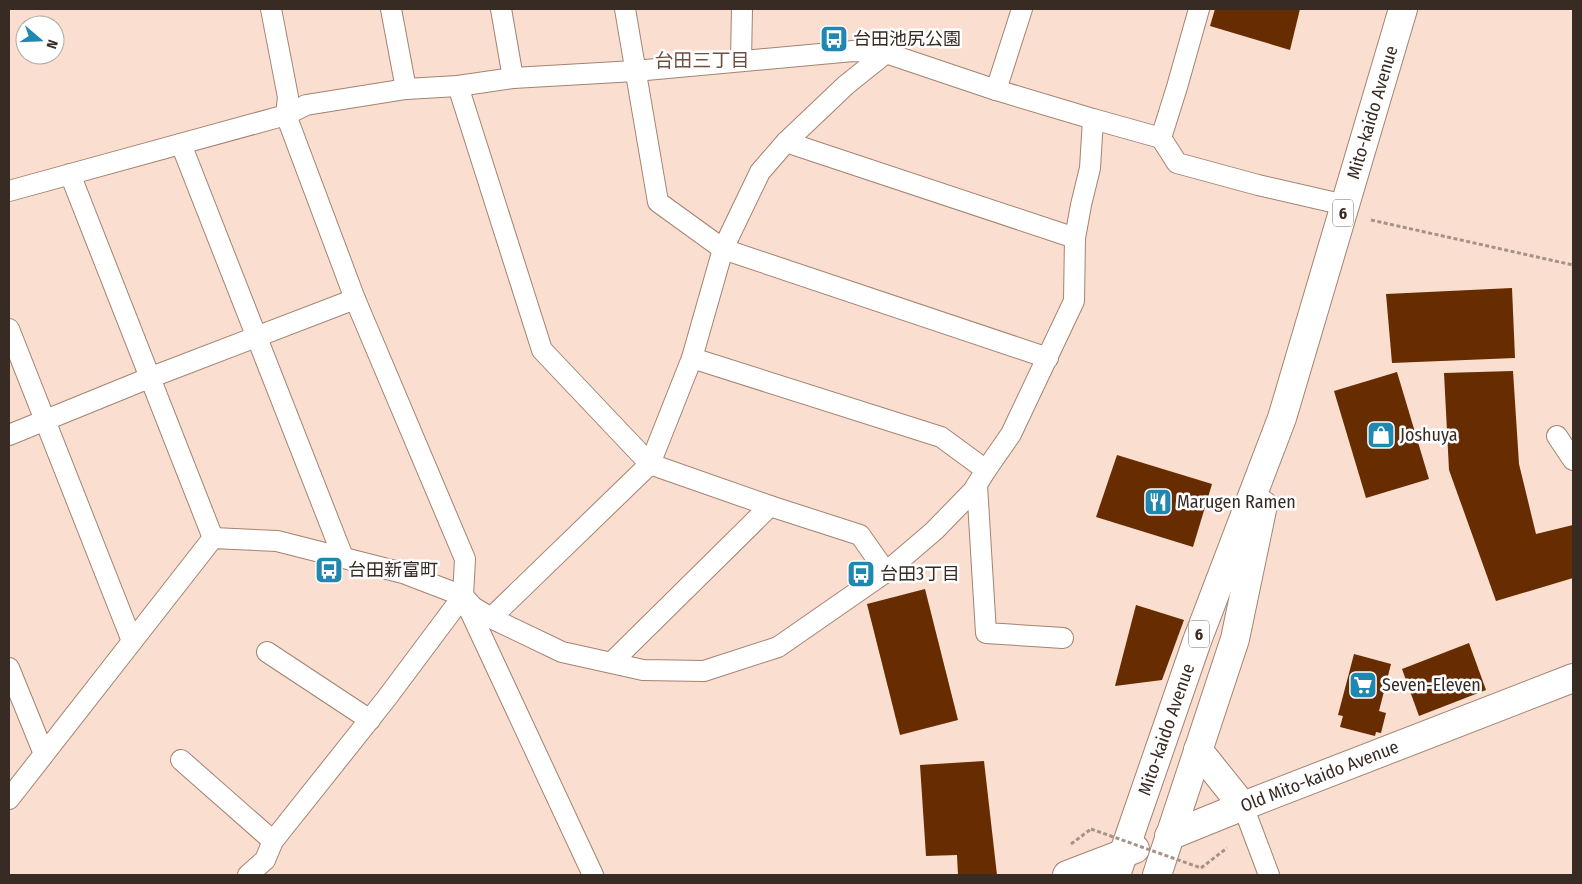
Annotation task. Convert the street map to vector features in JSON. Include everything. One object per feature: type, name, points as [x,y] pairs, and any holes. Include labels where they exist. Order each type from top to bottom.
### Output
[{"type":"main road","name":"Mito-kaido Avenue","points":[[1157,875],[1235,639],[1282,418],[1403,9]]},
{"type":"main road","name":"Mito-kaido Avenue","points":[[1120,864],[1197,640],[1282,418]]},
{"type":"main road","name":"Old Mito-kaido Avenue","points":[[1067,875],[1120,864],[1169,836],[1573,680]]},
{"type":"main road","points":[[1198,750],[1244,806]]},
{"type":"street","points":[[270,9],[288,97],[286,115],[354,299],[465,559],[462,596],[593,875]]},
{"type":"street","points":[[391,9],[406,89]]},
{"type":"street","points":[[501,9],[513,78]]},
{"type":"street","points":[[625,9],[658,202],[723,249],[1048,358]]},
{"type":"street","points":[[741,61],[742,9]]},
{"type":"street","points":[[996,90],[1022,9]]},
{"type":"street","points":[[1161,138],[1199,9]]},
{"type":"street","points":[[9,191],[286,115],[306,105],[406,89],[458,86],[513,78],[635,71],[853,51],[886,53],[996,90],[1161,138],[1177,163],[1258,185],[1345,205]]},
{"type":"street","points":[[491,618],[650,464],[692,358],[723,249],[760,172],[786,142],[846,85],[886,53]]},
{"type":"street","points":[[458,86],[542,350],[650,464],[860,535],[886,572]]},
{"type":"street","points":[[212,538],[277,541],[402,573],[462,596],[474,607],[491,618],[562,652],[643,670],[704,671],[778,647],[886,572],[934,531],[973,491],[1011,434],[1074,301],[1075,238],[1090,168],[1093,119]]},
{"type":"street","points":[[786,142],[1075,238]]},
{"type":"street","points":[[181,144],[342,557]]},
{"type":"street","points":[[70,174],[212,538]]},
{"type":"street","points":[[9,435],[149,378],[354,299]]},
{"type":"street","points":[[9,329],[132,641]]},
{"type":"street","points":[[692,358],[941,438],[981,478],[986,633],[1063,638]]},
{"type":"street","points":[[1557,436],[1573,460]]},
{"type":"street","points":[[612,662],[770,506]]},
{"type":"street","points":[[9,799],[212,538]]},
{"type":"street","points":[[248,875],[270,868],[273,841],[370,720],[462,596]]},
{"type":"street","points":[[267,652],[370,720]]},
{"type":"street","points":[[9,668],[44,754]]},
{"type":"street","points":[[180,760],[273,841]]},
{"type":"street","points":[[1244,806],[1269,875]]},
{"type":"path","points":[[1371,220],[1573,265]]},
{"type":"path","points":[[1065,848],[1091,829],[1201,868],[1227,848]]},
{"type":"building","points":[[1215,9],[1300,9],[1290,50],[1210,26]]},
{"type":"building","points":[[1512,288],[1515,358],[1392,363],[1386,294]]},
{"type":"building","points":[[1513,371],[1519,464],[1536,534],[1573,525],[1573,578],[1496,601],[1449,470],[1444,373]]},
{"type":"building","name":"Joshuya","points":[[1397,372],[1429,479],[1366,498],[1334,391]]},
{"type":"building","points":[[1117,455],[1212,484],[1193,547],[1096,517]]},
{"type":"building","points":[[925,589],[958,720],[900,735],[867,604]]},
{"type":"building","points":[[1136,605],[1184,620],[1162,680],[1115,686]]},
{"type":"building","points":[[1469,643],[1486,690],[1419,716],[1402,669]]},
{"type":"building","points":[[1354,654],[1391,664],[1379,711],[1386,713],[1381,733],[1376,732],[1375,736],[1340,727],[1343,716],[1338,715]]},
{"type":"building","points":[[984,761],[997,875],[958,875],[957,855],[926,856],[920,765]]},
{"type":"place","name":"台田池尻公園","points":[[834,39]]},
{"type":"place","name":"Joshuya","points":[[1381,435]]},
{"type":"place","name":"Marugen Ramen","points":[[1158,502]]},
{"type":"place","name":"台田新富町","points":[[329,570]]},
{"type":"place","name":"台田3丁目","points":[[861,574]]},
{"type":"place","name":"Seven-Eleven","points":[[1363,685]]},
{"type":"district","name":"台田三丁目","points":[[702,60]]}]
